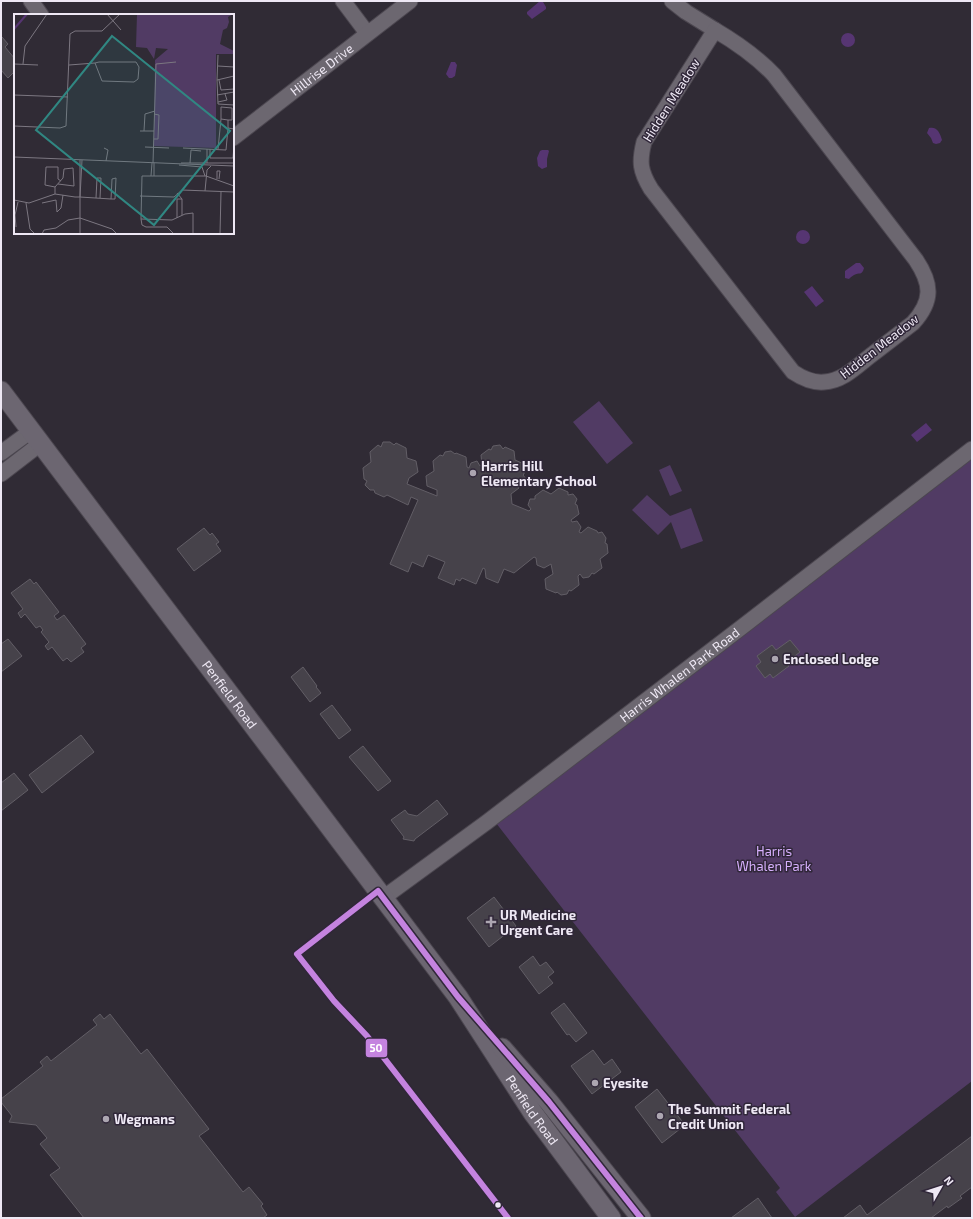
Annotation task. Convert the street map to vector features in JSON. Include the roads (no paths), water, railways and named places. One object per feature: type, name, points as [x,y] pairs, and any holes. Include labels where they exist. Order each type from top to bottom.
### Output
[{"type":"main road","name":"Penfield Road","points":[[1,391],[458,998],[533,1113],[611,1218]]},
{"type":"main road","name":"Penfield Road","points":[[458,998],[549,1102],[642,1218]]},
{"type":"street","points":[[31,1],[40,14]]},
{"type":"street","points":[[343,1],[367,33]]},
{"type":"street","name":"Hillrise Drive","points":[[234,137],[410,1]]},
{"type":"street","name":"Hidden Meadow","points":[[672,1],[686,12],[715,30],[755,57],[774,75],[912,254],[924,272],[928,283],[928,294],[922,313],[913,323],[848,373],[833,381],[823,383],[813,382],[793,372],[650,189],[644,178],[640,156],[644,142],[715,30]]},
{"type":"street","points":[[1,454],[35,437]]},
{"type":"street","points":[[1,474],[35,437]]},
{"type":"street","name":"Harris Whalen Park Road","points":[[383,898],[536,785],[972,449]]},
{"type":"place","name":"Harris Hill Elementary School","points":[[473,473]]},
{"type":"place","name":"Enclosed Lodge","points":[[775,659]]},
{"type":"place","name":"UR Medicine Urgent Care","points":[[491,922]]},
{"type":"place","name":"Eyesite","points":[[595,1083]]},
{"type":"place","name":"The Summit Federal Credit Union","points":[[660,1116]]},
{"type":"place","name":"Wegmans","points":[[106,1119]]},
{"type":"park label","name":"Harris Whalen Park","points":[[774,858]]}]
